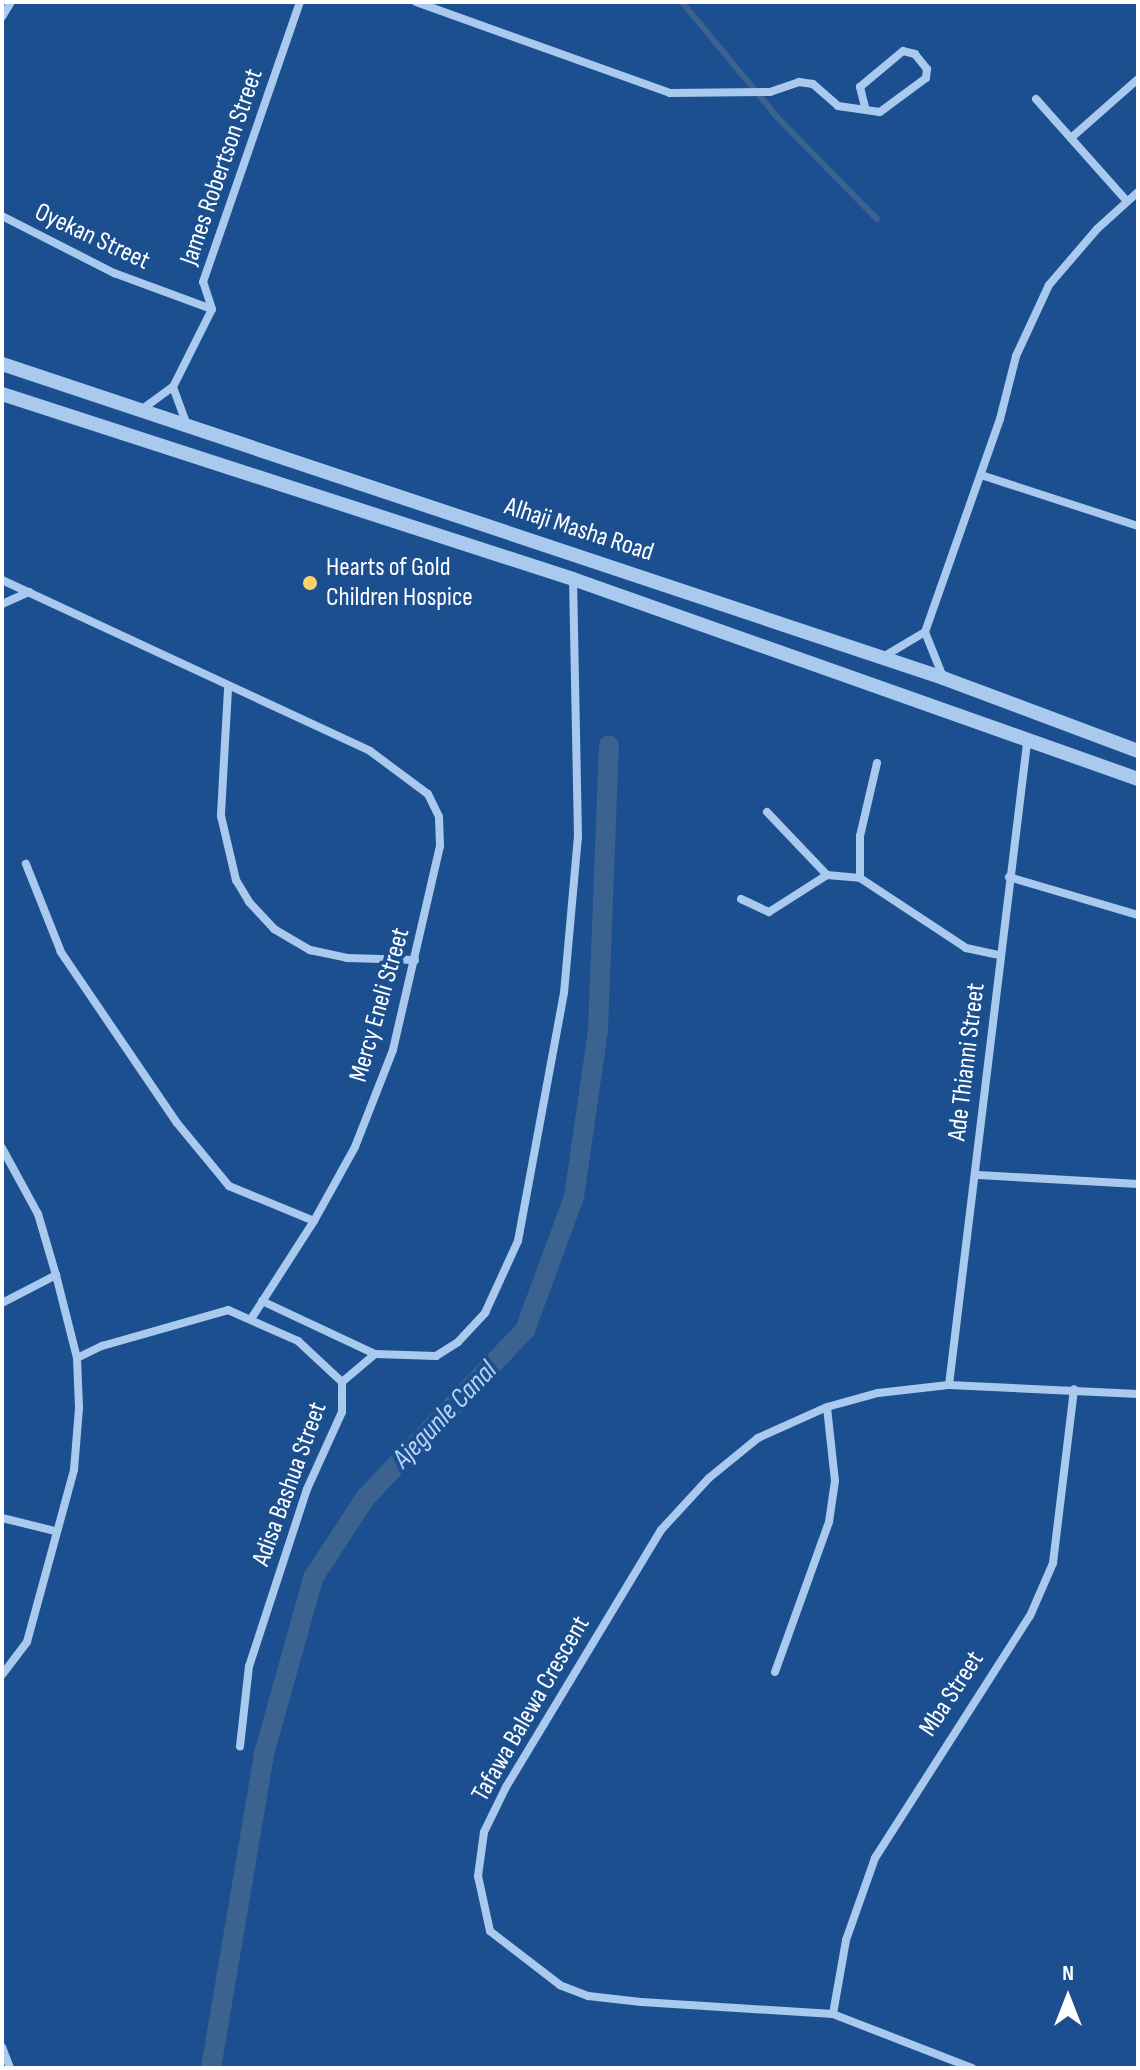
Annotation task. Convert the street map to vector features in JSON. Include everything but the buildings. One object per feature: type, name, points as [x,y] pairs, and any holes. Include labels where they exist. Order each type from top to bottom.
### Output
[{"type":"street","points":[[2,17],[11,2]]},
{"type":"street","name":"James Robertson Street","points":[[212,309],[203,282],[300,2]]},
{"type":"street","points":[[416,2],[670,93],[703,96],[770,92],[813,84],[838,106],[865,107],[880,112],[926,78],[927,69],[915,54],[903,51],[860,87],[865,107]]},
{"type":"street","points":[[1071,138],[1138,79]]},
{"type":"street","points":[[1036,99],[1126,200]]},
{"type":"street","points":[[883,657],[925,632],[981,475],[1016,356],[1049,285],[1126,200],[1138,192]]},
{"type":"street","name":"Oyekan Street","points":[[2,216],[114,273],[212,309]]},
{"type":"street","points":[[138,412],[173,387],[212,309]]},
{"type":"street","name":"Alhaji Masha Road","points":[[2,364],[189,430],[883,657],[1138,751]]},
{"type":"street","points":[[173,387],[189,430]]},
{"type":"street","name":"Alhaji Masha Road","points":[[2,394],[677,615],[1027,743],[1138,779]]},
{"type":"street","points":[[981,475],[1138,526]]},
{"type":"street","name":"Mercy Eneli Street","points":[[2,580],[228,689],[370,751],[428,794],[439,817],[440,846],[415,960],[393,1050],[372,1107],[314,1221],[251,1319]]},
{"type":"street","points":[[262,1301],[375,1354],[436,1356],[458,1342],[485,1313],[518,1241],[544,1123],[564,993],[578,837],[580,583]]},
{"type":"street","points":[[2,604],[29,592]]},
{"type":"street","points":[[925,632],[943,678]]},
{"type":"street","points":[[228,689],[221,816],[228,855],[249,902],[274,929],[310,950],[347,958],[415,960]]},
{"type":"street","name":"Ade Thianni Street","points":[[949,1385],[966,1227],[978,1175],[999,955],[1027,743]]},
{"type":"street","points":[[860,878],[860,836],[877,763]]},
{"type":"street","points":[[767,812],[827,875]]},
{"type":"street","points":[[26,864],[61,952],[177,1123],[229,1186],[314,1221]]},
{"type":"street","points":[[741,899],[759,910],[778,910],[827,875],[860,878],[966,948],[999,955]]},
{"type":"street","points":[[1009,877],[1138,915]]},
{"type":"street","points":[[2,1148],[38,1214],[77,1358],[79,1408],[74,1470],[27,1642],[2,1675]]},
{"type":"street","points":[[978,1175],[1138,1184]]},
{"type":"street","points":[[2,1303],[56,1275]]},
{"type":"street","name":"Adisa Bashua Street","points":[[77,1358],[115,1341],[228,1310],[298,1341],[342,1382],[342,1412],[307,1489],[249,1666],[240,1746]]},
{"type":"street","points":[[342,1382],[375,1354]]},
{"type":"street","name":"Tafawa Balewa Crescent","points":[[972,2068],[833,2014],[588,1996],[560,1985],[490,1931],[478,1876],[484,1832],[506,1787],[661,1530],[709,1478],[758,1438],[827,1407],[878,1393],[949,1385],[1138,1394]]},
{"type":"street","name":"Mba Street","points":[[833,2014],[859,1891],[875,1858],[1030,1616],[1053,1563],[1074,1389]]},
{"type":"street","points":[[775,1672],[829,1522],[835,1481],[827,1407]]},
{"type":"street","points":[[2,1518],[55,1531]]},
{"type":"street","points":[[2,2047],[10,2068]]},
{"type":"waterway","points":[[682,2],[777,117],[877,219]]},
{"type":"waterway","name":"Ajegunle Canal","points":[[211,2068],[264,1754],[313,1578],[366,1497],[525,1330],[574,1197],[598,1030],[609,745]]},
{"type":"place","name":"Hearts of Gold Children Hospice","points":[[310,583]]}]
